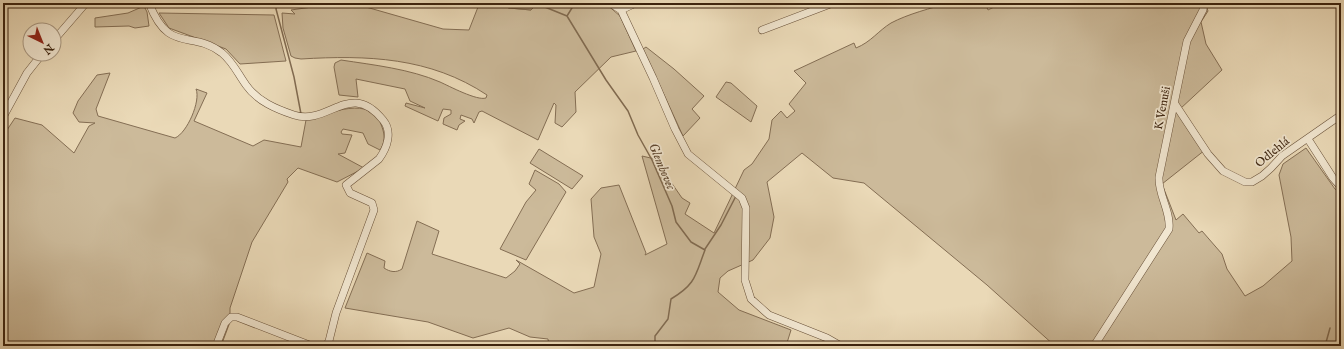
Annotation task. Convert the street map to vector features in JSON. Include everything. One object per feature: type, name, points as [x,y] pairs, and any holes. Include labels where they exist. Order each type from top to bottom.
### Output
[{"type":"street","points":[[62,31],[86,3]]},
{"type":"street","points":[[149,3],[161,26],[169,34],[183,40],[209,46],[223,54],[233,64],[254,95],[271,106],[297,116],[305,116],[348,104],[359,103],[369,105],[385,123],[388,130],[388,143],[382,155],[346,185],[350,193],[372,203],[374,210],[336,313],[329,341],[326,346]]},
{"type":"street","points":[[610,3],[621,10],[675,129],[688,154],[742,198],[746,208],[745,280],[751,298],[770,315],[827,338],[841,346]]},
{"type":"street","points":[[621,10],[636,3]]},
{"type":"street","points":[[762,30],[832,3]]},
{"type":"street","name":"K Venuši","points":[[1094,346],[1169,229],[1170,219],[1159,184],[1187,41],[1203,10],[1204,3]]},
{"type":"street","points":[[3,117],[27,74],[36,62]]},
{"type":"street","name":"Odlehlá","points":[[1175,104],[1208,154],[1224,171],[1245,182],[1252,182],[1271,168],[1282,156],[1341,115]]},
{"type":"street","points":[[1308,139],[1333,178],[1341,187]]},
{"type":"street","points":[[216,346],[225,323],[232,317],[237,317],[312,346]]},
{"type":"shaded area","points":[[340,3],[359,5],[443,29],[469,30],[478,7],[494,3],[509,8],[531,10],[538,3],[605,3],[620,16],[636,51],[611,57],[575,92],[576,112],[562,127],[555,123],[556,105],[554,103],[538,140],[482,111],[479,112],[474,123],[472,119],[461,115],[460,119],[465,121],[459,125],[457,130],[443,124],[444,118],[451,114],[451,110],[443,109],[438,121],[405,106],[406,103],[425,108],[410,101],[405,89],[356,79],[358,97],[339,95],[334,67],[335,63],[341,60],[392,68],[417,74],[476,97],[486,98],[487,95],[465,82],[421,66],[397,61],[350,58],[301,59],[291,56],[283,28],[282,13],[295,14],[291,10]]},
{"type":"shaded area","points":[[494,3],[538,3],[531,10],[509,8]]},
{"type":"shaded area","points":[[950,3],[985,3],[988,10],[1002,3],[1205,3],[1208,11],[1201,22],[1206,44],[1222,70],[1180,109],[1205,150],[1162,184],[1176,220],[1183,214],[1199,233],[1202,231],[1222,254],[1227,269],[1245,296],[1263,286],[1292,261],[1291,237],[1279,175],[1283,164],[1306,148],[1335,189],[1341,193],[1341,346],[1055,346],[987,285],[864,183],[833,178],[802,153],[767,182],[774,217],[770,238],[753,260],[728,271],[720,278],[718,292],[739,310],[791,330],[786,346],[549,346],[548,339],[530,337],[509,328],[473,338],[428,322],[345,308],[367,253],[385,261],[384,268],[388,270],[393,272],[402,269],[417,221],[439,231],[432,254],[506,278],[515,271],[520,264],[516,260],[574,293],[594,287],[601,254],[594,237],[591,199],[601,188],[619,185],[646,253],[645,255],[667,244],[642,156],[655,159],[682,198],[690,203],[685,214],[714,233],[744,170],[752,164],[769,139],[772,120],[781,111],[787,118],[795,111],[789,104],[806,83],[794,71],[854,43],[856,48],[861,46],[891,23]]},
{"type":"shaded area","points":[[144,6],[147,12],[149,26],[135,28],[129,26],[95,27],[95,18],[128,13]]},
{"type":"shaded area","points":[[159,13],[274,15],[286,61],[240,64],[226,49],[169,28]]},
{"type":"shaded area","points":[[646,47],[674,69],[704,96],[692,109],[700,118],[683,136],[643,49]]},
{"type":"shaded area","points":[[110,73],[96,109],[98,116],[175,138],[184,130],[192,116],[197,101],[196,89],[207,93],[194,121],[253,146],[264,140],[301,147],[306,120],[349,108],[360,108],[369,111],[377,117],[382,127],[384,139],[380,150],[368,144],[363,133],[343,129],[341,132],[342,134],[352,135],[345,153],[338,154],[364,168],[337,182],[298,168],[287,179],[288,182],[252,242],[230,308],[230,322],[221,346],[3,346],[3,136],[15,118],[42,125],[74,153],[89,126],[95,123],[79,122],[73,113],[78,101],[97,75]]},
{"type":"shaded area","points":[[726,82],[731,83],[757,106],[751,122],[716,97]]},
{"type":"shaded area","points":[[539,149],[583,176],[572,189],[530,163]]},
{"type":"shaded area","points":[[535,170],[559,184],[566,192],[526,260],[500,249],[526,202],[536,190],[529,184]]},
{"type":"waterway","points":[[277,3],[276,9],[294,77],[301,114]]},
{"type":"waterway","name":"Glembovec","points":[[535,3],[567,16],[606,80],[628,111],[672,206],[676,222],[691,242],[705,250],[694,279],[685,289],[671,299],[668,319],[655,336],[655,346]]},
{"type":"waterway","points":[[567,16],[575,3]]},
{"type":"waterway","points":[[705,249],[721,225],[736,196]]},
{"type":"waterway","points":[[1325,346],[1330,328]]}]
